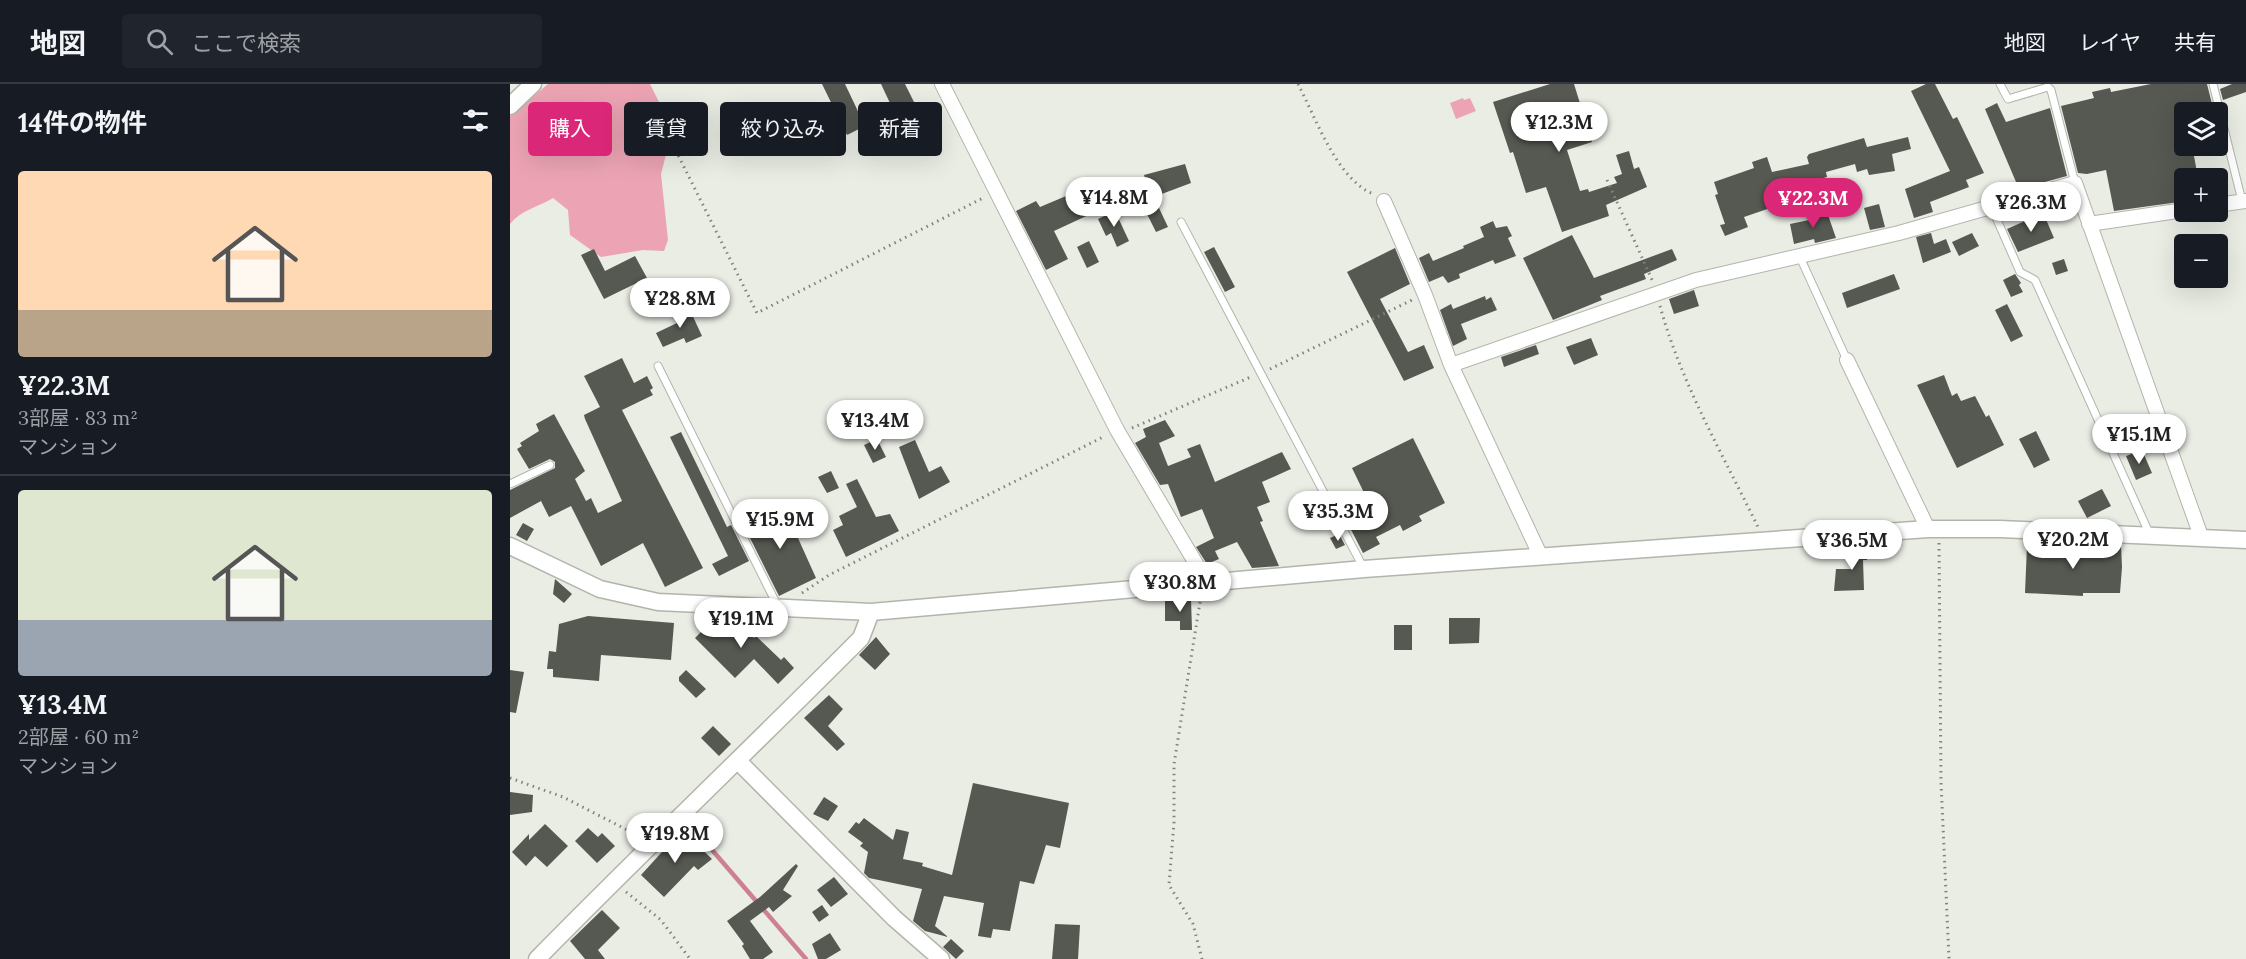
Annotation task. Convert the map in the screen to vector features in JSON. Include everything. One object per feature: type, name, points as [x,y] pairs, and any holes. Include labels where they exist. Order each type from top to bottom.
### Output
[{"type":"street","points":[[510,106],[533,84]]},
{"type":"street","points":[[942,84],[1118,431],[1205,584]]},
{"type":"street","points":[[1451,366],[1656,292],[1899,232],[2075,183],[2202,539]]},
{"type":"street","points":[[1384,201],[1425,295],[1451,366],[1541,557]]},
{"type":"street","points":[[2228,203],[2244,201]]},
{"type":"street","points":[[2089,224],[2174,211]]},
{"type":"street","points":[[1847,360],[1934,529]]},
{"type":"street","points":[[510,546],[567,575],[625,596],[658,602],[871,612],[1364,569],[1934,529],[2000,529],[2246,540]]},
{"type":"street","points":[[537,959],[651,842],[738,761],[861,638],[871,612]]},
{"type":"street","points":[[738,761],[894,918],[941,959]]},
{"type":"lane","points":[[2000,84],[2008,99],[2048,87],[2051,90],[2075,183]]},
{"type":"lane","points":[[2213,84],[2244,201]]},
{"type":"lane","points":[[1990,206],[2020,272],[2036,280],[2151,537]]},
{"type":"lane","points":[[1181,222],[1364,569]]},
{"type":"lane","points":[[1799,255],[1847,360]]},
{"type":"lane","points":[[658,366],[778,609]]},
{"type":"lane","points":[[510,484],[550,465]]},
{"type":"path","points":[[1298,84],[1346,175],[1359,187],[1384,201]]},
{"type":"path","points":[[679,156],[757,312],[996,191]]},
{"type":"path","points":[[1607,180],[1650,274],[1672,346],[1764,541]]},
{"type":"path","points":[[778,609],[829,575],[1118,431],[1262,372],[1425,295]]},
{"type":"path","points":[[1934,529],[1949,959]]},
{"type":"path","points":[[1202,959],[1193,924],[1169,885],[1175,814],[1174,764],[1205,584]]},
{"type":"path","points":[[510,778],[563,797],[651,842]]},
{"type":"path","points":[[613,881],[661,920],[690,959]]},
{"type":"shaded area","points":[[548,84],[650,84],[659,102],[624,102],[624,156],[666,156],[661,174],[668,240],[664,251],[643,250],[601,257],[570,235],[568,210],[553,198],[524,212],[510,224],[510,116]]},
{"type":"shaded area","points":[[1463,98],[1464,100],[1470,98],[1476,111],[1456,119],[1450,103]]},
{"type":"building","points":[[822,84],[845,84],[858,111],[858,130],[847,135],[846,102],[831,102]]},
{"type":"building","points":[[881,84],[905,84],[914,102],[889,102]]},
{"type":"building","points":[[1550,84],[1574,84],[1592,142],[1567,150],[1580,191],[1588,189],[1589,192],[1617,183],[1614,177],[1622,174],[1616,155],[1629,151],[1634,169],[1639,167],[1647,187],[1606,205],[1609,216],[1562,232],[1546,187],[1526,193],[1493,102]]},
{"type":"building","points":[[1926,84],[1935,84],[1953,119],[1957,117],[1984,173],[1966,180],[1969,187],[1930,202],[1933,212],[1914,218],[1905,189],[1950,171],[1911,91]]},
{"type":"building","points":[[2151,84],[2207,84],[2212,102],[2174,102],[2174,156],[2194,156],[2196,168],[2174,168],[2174,203],[2114,211],[2106,170],[2087,174],[2078,173],[2061,106],[2094,98],[2092,92],[2110,88],[2111,92]]},
{"type":"building","points":[[2232,84],[2246,84],[2246,92],[2223,100],[2220,89]]},
{"type":"building","points":[[1997,103],[2006,122],[2050,108],[2067,176],[2019,189],[1985,109]]},
{"type":"building","points":[[1908,137],[1911,149],[1892,154],[1895,171],[1869,175],[1867,169],[1857,172],[1855,164],[1826,172],[1827,177],[1809,182],[1810,187],[1805,188],[1806,193],[1778,199],[1779,205],[1744,217],[1748,227],[1725,236],[1720,225],[1725,224],[1715,195],[1718,194],[1714,182],[1754,168],[1752,162],[1767,157],[1772,172],[1809,164],[1807,157],[1809,154],[1864,138],[1867,147]]},
{"type":"building","points":[[1185,164],[1191,183],[1151,198],[1144,175]]},
{"type":"building","points":[[1085,188],[1095,212],[1054,231],[1068,259],[1046,270],[1016,211],[1036,201],[1040,207]]},
{"type":"building","points":[[1879,204],[1885,227],[1870,230],[1864,208]]},
{"type":"building","points":[[1159,208],[1168,227],[1156,232],[1147,214]]},
{"type":"building","points":[[1115,211],[1129,241],[1117,247],[1111,233],[1106,236],[1098,219]]},
{"type":"building","points":[[1827,212],[1836,238],[1815,243],[1814,239],[1794,244],[1790,224],[1809,220],[1809,216]]},
{"type":"building","points":[[2041,214],[2042,218],[2045,217],[2054,238],[2018,252],[2007,229]]},
{"type":"building","points":[[1493,221],[1496,228],[1507,226],[1512,236],[1508,238],[1516,256],[1495,264],[1493,260],[1459,274],[1460,278],[1448,283],[1443,276],[1429,282],[1419,258],[1429,253],[1433,261],[1464,248],[1463,246],[1484,237],[1480,227]]},
{"type":"building","points":[[1931,233],[1934,244],[1946,239],[1951,252],[1923,263],[1916,237]]},
{"type":"building","points":[[1972,233],[1979,246],[1959,256],[1952,242]]},
{"type":"building","points":[[1572,235],[1594,278],[1672,249],[1677,260],[1644,274],[1646,279],[1600,296],[1602,300],[1553,320],[1523,258]]},
{"type":"building","points":[[1089,241],[1099,262],[1087,268],[1077,247]]},
{"type":"building","points":[[1214,247],[1235,287],[1225,292],[1204,252]]},
{"type":"building","points":[[1395,248],[1410,284],[1380,299],[1408,352],[1424,345],[1434,368],[1404,381],[1347,272]]},
{"type":"building","points":[[594,249],[605,271],[635,256],[647,278],[604,299],[581,255]]},
{"type":"building","points":[[2064,259],[2068,271],[2056,275],[2052,263]]},
{"type":"building","points":[[1894,274],[1900,289],[1847,308],[1842,293]]},
{"type":"building","points":[[2015,274],[2021,283],[2019,285],[2023,292],[2011,297],[2003,280]]},
{"type":"building","points":[[1694,290],[1699,306],[1674,314],[1669,299]]},
{"type":"building","points":[[1485,296],[1486,300],[1491,297],[1497,310],[1461,324],[1467,339],[1453,346],[1440,310],[1451,304],[1453,309]]},
{"type":"building","points":[[2007,304],[2023,336],[2011,342],[1995,310]]},
{"type":"building","points":[[689,308],[702,336],[686,343],[684,338],[663,347],[656,333],[677,323],[673,315]]},
{"type":"building","points":[[1591,338],[1598,355],[1574,365],[1566,347]]},
{"type":"building","points":[[1536,345],[1539,354],[1504,367],[1501,357]]},
{"type":"building","points":[[622,358],[634,383],[647,376],[653,388],[650,390],[653,395],[622,410],[703,568],[665,587],[643,543],[601,566],[571,506],[549,517],[541,501],[510,518],[510,490],[555,468],[555,462],[550,459],[529,469],[517,449],[522,446],[520,443],[539,431],[536,424],[554,414],[585,471],[575,479],[586,501],[591,498],[598,513],[622,501],[585,419],[584,415],[600,407],[584,376]]},
{"type":"building","points":[[1944,375],[1952,396],[1957,393],[1961,401],[1975,396],[1986,417],[1989,415],[2004,445],[1957,468],[1917,385]]},
{"type":"building","points":[[1165,420],[1175,436],[1159,443],[1168,466],[1191,457],[1187,449],[1200,444],[1215,482],[1282,452],[1291,469],[1262,482],[1270,502],[1257,507],[1263,521],[1260,522],[1279,566],[1252,568],[1237,542],[1215,551],[1219,559],[1207,564],[1196,547],[1214,538],[1202,509],[1181,517],[1168,484],[1160,485],[1135,443],[1146,437],[1143,429]]},
{"type":"building","points":[[2036,431],[2050,460],[2034,468],[2019,439]]},
{"type":"building","points":[[681,432],[727,527],[731,525],[749,561],[719,576],[712,564],[728,556],[670,437]]},
{"type":"building","points":[[1413,438],[1445,503],[1419,516],[1422,521],[1403,531],[1400,525],[1376,537],[1380,544],[1363,553],[1343,514],[1368,501],[1352,468]]},
{"type":"building","points":[[877,439],[886,457],[873,463],[864,445]]},
{"type":"building","points":[[915,440],[929,472],[941,466],[950,482],[919,499],[899,447]]},
{"type":"building","points":[[2142,450],[2152,473],[2136,480],[2126,456]]},
{"type":"building","points":[[831,471],[839,488],[827,493],[818,477]]},
{"type":"building","points":[[857,479],[876,517],[890,514],[899,531],[846,557],[833,530],[843,525],[839,516],[857,507],[846,484]]},
{"type":"building","points":[[2102,489],[2111,506],[2087,518],[2078,501]]},
{"type":"building","points":[[784,507],[816,578],[779,596],[741,520],[756,513],[759,519]]},
{"type":"building","points":[[523,523],[534,529],[527,541],[516,535]]},
{"type":"building","points":[[1339,534],[1345,545],[1336,549],[1330,538]]},
{"type":"building","points":[[1866,544],[1867,560],[1863,560],[1864,590],[1834,591],[1836,569],[1851,569],[1850,545]]},
{"type":"building","points":[[2102,544],[2121,545],[2120,593],[2083,593],[2083,596],[2025,593],[2027,545],[2098,548]]},
{"type":"building","points":[[555,579],[572,594],[564,603],[553,594]]},
{"type":"building","points":[[1174,599],[1191,599],[1192,630],[1180,630],[1180,621],[1165,621],[1165,601],[1174,601]]},
{"type":"building","points":[[588,616],[674,623],[671,660],[601,655],[599,681],[553,677],[553,669],[547,669],[549,651],[556,652],[559,624]]},
{"type":"building","points":[[717,616],[727,621],[732,616],[754,638],[756,636],[781,660],[784,657],[794,668],[778,684],[754,659],[735,678],[695,638]]},
{"type":"building","points":[[1449,618],[1480,618],[1479,643],[1449,644]]},
{"type":"building","points":[[1394,625],[1412,625],[1412,650],[1394,650]]},
{"type":"building","points":[[876,637],[890,654],[875,670],[859,655]]},
{"type":"building","points":[[510,670],[524,672],[516,713],[510,712]]},
{"type":"building","points":[[686,670],[706,689],[696,698],[679,681],[679,677]]},
{"type":"building","points":[[829,695],[843,709],[828,726],[845,744],[837,751],[804,718]]},
{"type":"building","points":[[713,726],[731,744],[719,756],[701,738]]},
{"type":"building","points":[[973,783],[1069,803],[1060,848],[1046,845],[1034,884],[1020,881],[1010,931],[993,929],[991,938],[978,936],[984,903],[944,896],[935,926],[948,937],[925,931],[913,921],[922,889],[869,878],[864,873],[868,852],[860,846],[863,843],[848,832],[856,822],[859,824],[864,818],[893,840],[896,829],[909,832],[903,859],[923,863],[922,866],[952,875]]},
{"type":"building","points":[[510,792],[533,795],[532,812],[510,815]]},
{"type":"building","points":[[824,797],[838,806],[828,821],[813,814]]},
{"type":"building","points":[[545,824],[568,846],[547,867],[535,856],[526,866],[512,852],[529,834],[529,840]]},
{"type":"building","points":[[588,828],[598,837],[602,833],[615,846],[597,863],[575,841]]},
{"type":"building","points":[[682,830],[712,859],[698,870],[694,866],[664,897],[641,875]]},
{"type":"building","points":[[796,864],[798,866],[783,890],[792,896],[773,912],[769,907],[750,921],[773,952],[763,959],[750,959],[742,946],[744,944],[727,921],[760,897]]},
{"type":"building","points":[[834,877],[848,894],[831,907],[817,890]]},
{"type":"building","points":[[822,905],[829,915],[819,922],[812,912]]},
{"type":"building","points":[[602,910],[620,928],[598,950],[605,959],[585,959],[570,941]]},
{"type":"building","points":[[1055,924],[1080,925],[1078,959],[1052,959]]},
{"type":"building","points":[[830,933],[841,950],[826,959],[818,959],[812,944]]},
{"type":"building","points":[[951,939],[964,951],[956,959],[943,947]]},
{"type":"waterway","points":[[688,822],[806,959]]}]
